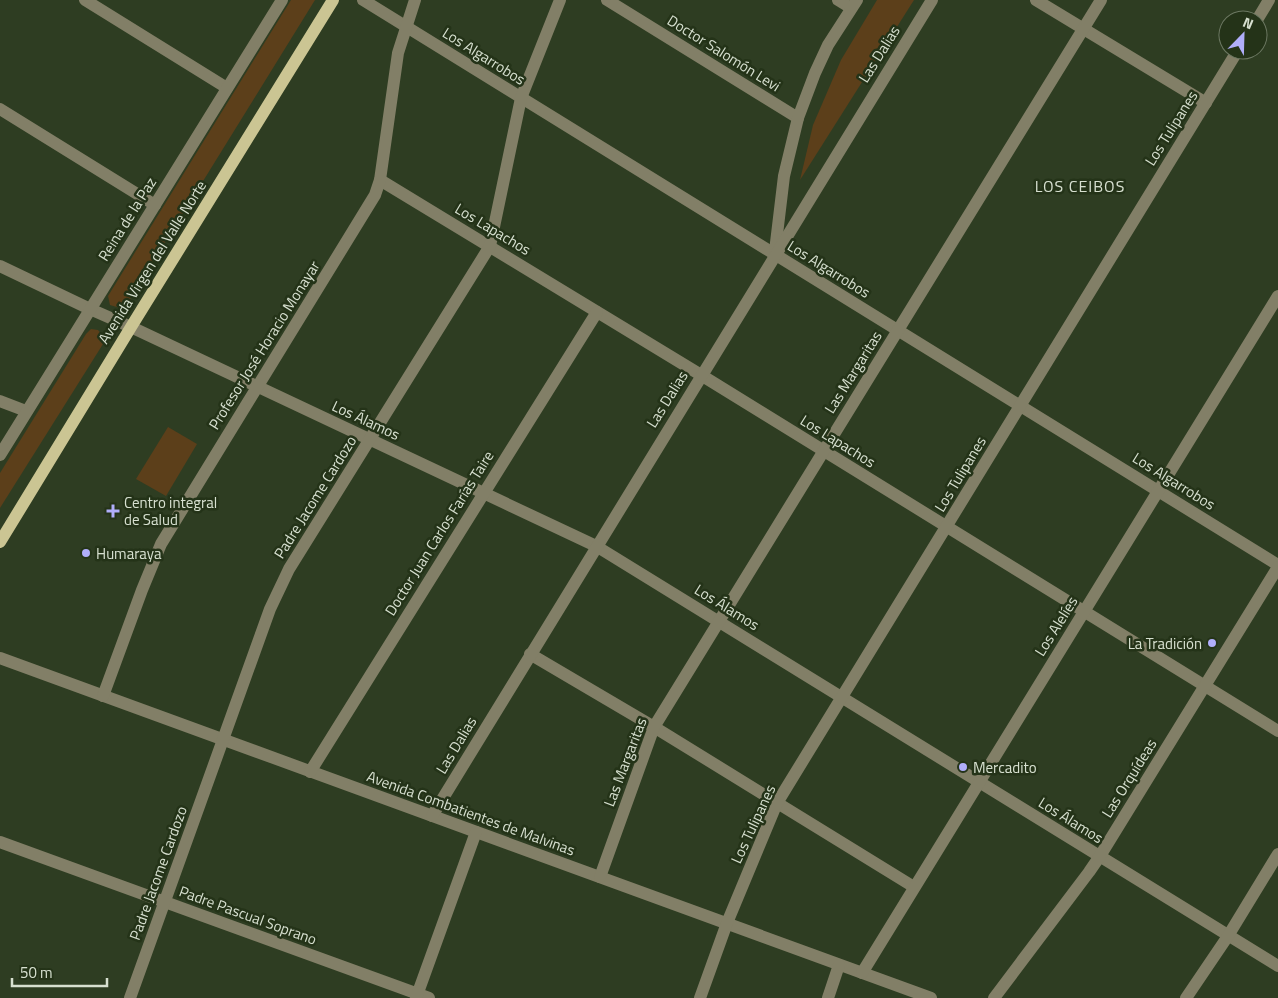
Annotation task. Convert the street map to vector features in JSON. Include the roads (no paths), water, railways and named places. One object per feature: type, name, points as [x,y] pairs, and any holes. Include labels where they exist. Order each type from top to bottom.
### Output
[{"type":"main road","name":"Avenida Virgen del Valle Norte","points":[[2,535],[333,0]]},
{"type":"street","points":[[85,0],[227,88]]},
{"type":"street","name":"Reina de la Paz","points":[[0,454],[282,0]]},
{"type":"street","name":"Los Algarrobos","points":[[363,0],[1278,566]]},
{"type":"street","name":"Profesor José Horacio Monayar","points":[[103,696],[161,544],[375,195],[380,180],[398,53],[415,0]]},
{"type":"street","name":"Padre Jacome Cardozo","points":[[130,998],[270,609],[286,577],[490,246],[521,98],[560,0]]},
{"type":"street","name":"Doctor Salomón Levi","points":[[607,0],[798,118]]},
{"type":"street","points":[[775,255],[784,176],[798,118],[828,45],[854,4],[838,0]]},
{"type":"street","name":"Las Dalias","points":[[432,816],[932,0]]},
{"type":"street","points":[[1036,0],[1206,103]]},
{"type":"street","name":"Las Margaritas","points":[[600,877],[654,727],[1101,0]]},
{"type":"street","name":"Los Tulipanes","points":[[700,998],[727,924],[777,803],[1232,60]]},
{"type":"street","points":[[0,109],[155,205]]},
{"type":"street","name":"Los Lapachos","points":[[380,180],[701,375],[1278,731]]},
{"type":"street","name":"Los Álamos","points":[[0,266],[90,310],[258,386],[596,546],[1278,966]]},
{"type":"street","name":"Los Alelíes","points":[[862,973],[1278,296]]},
{"type":"street","name":"Doctor Juan Carlos Farías Taire","points":[[310,772],[597,312]]},
{"type":"street","points":[[0,401],[26,411]]},
{"type":"street","name":"Las Orquídeas","points":[[994,998],[1100,856],[1278,566]]},
{"type":"street","points":[[530,654],[654,727],[914,887]]},
{"type":"street","name":"Avenida Combatientes de Malvinas","points":[[0,658],[931,998]]},
{"type":"street","points":[[421,997],[476,832]]},
{"type":"street","name":"Padre Pascual Soprano","points":[[0,842],[421,997]]},
{"type":"street","points":[[1186,998],[1228,936],[1278,854]]},
{"type":"street","points":[[828,998],[839,964]]},
{"type":"place","name":"Centro integral de Salud","points":[[113,511]]},
{"type":"place","name":"Humaraya","points":[[86,553]]},
{"type":"place","name":"La Tradición","points":[[1212,643]]},
{"type":"place","name":"Mercadito","points":[[963,767]]},
{"type":"district","name":"LOS CEIBOS","points":[[1080,186]]}]
